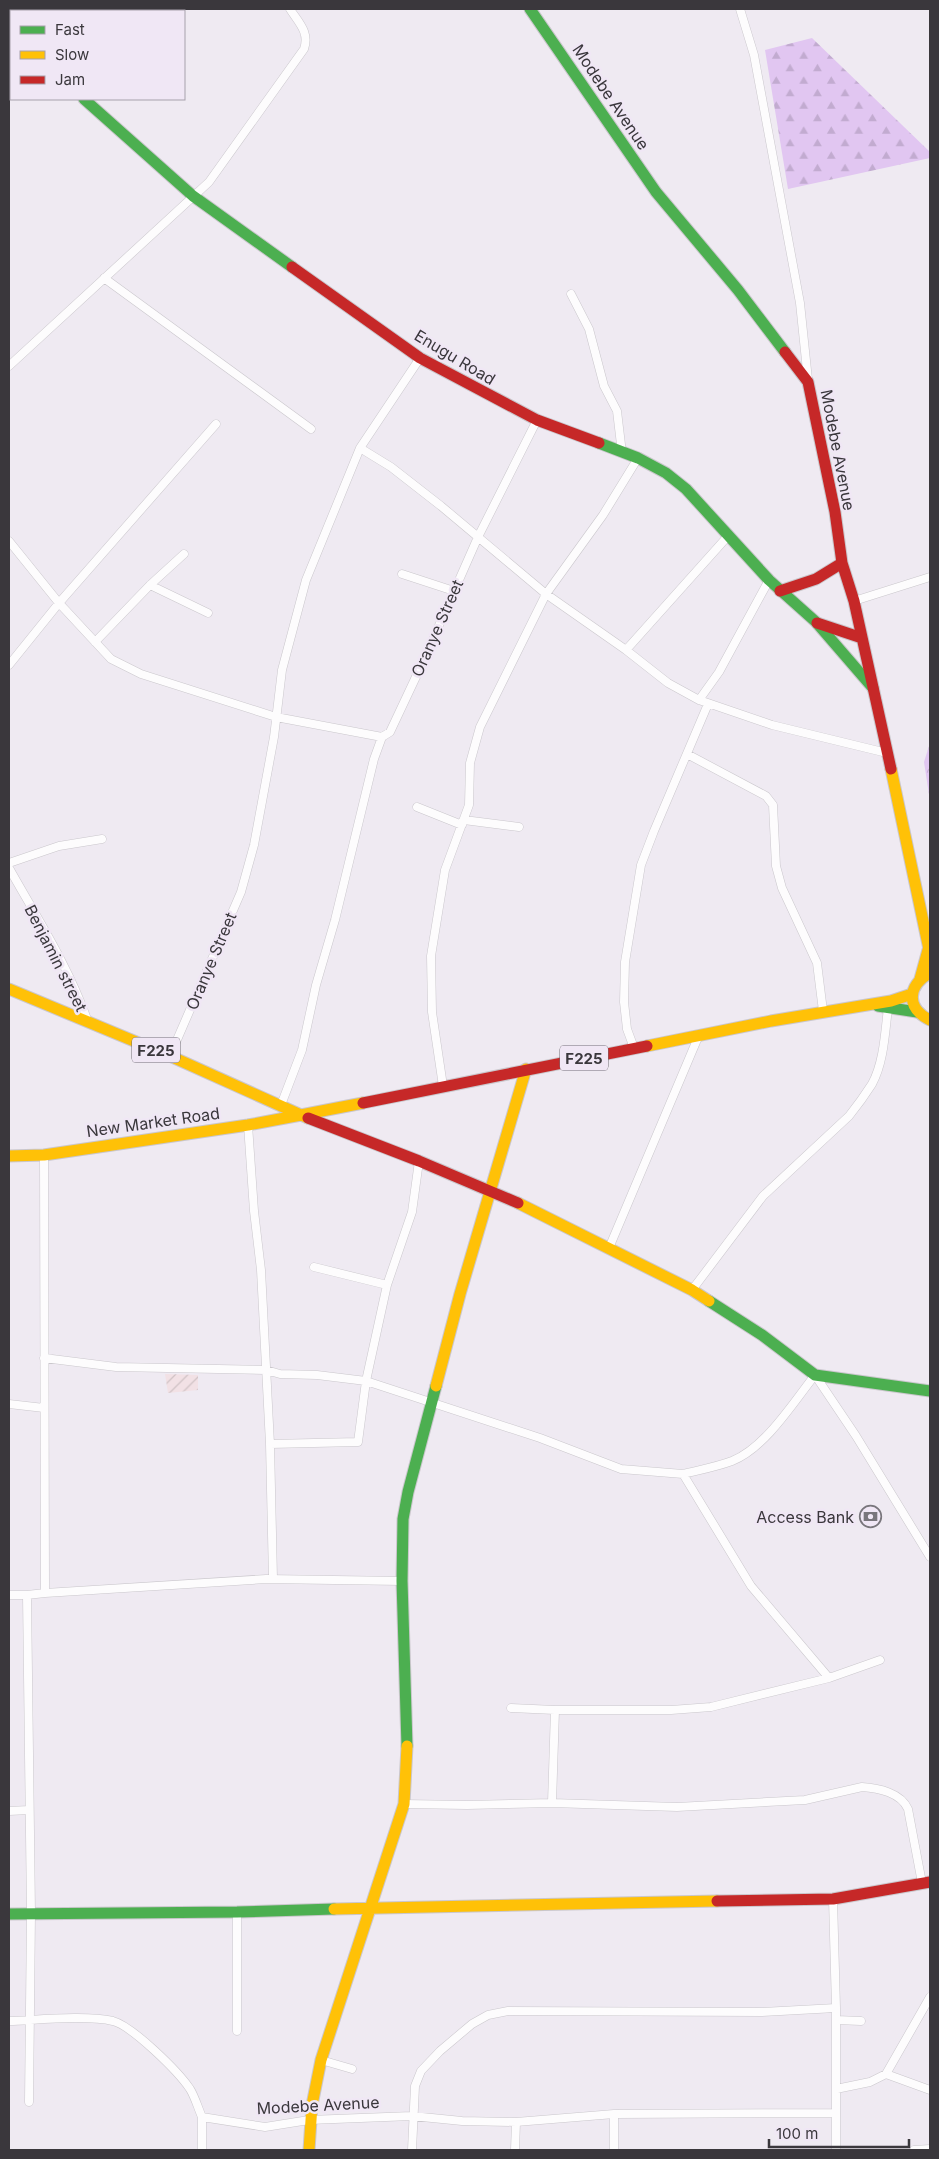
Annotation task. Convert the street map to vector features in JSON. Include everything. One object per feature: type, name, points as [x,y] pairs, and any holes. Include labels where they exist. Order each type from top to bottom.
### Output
[{"type":"street","points":[[9,366],[210,182],[304,49],[307,42],[306,33],[290,9]]},
{"type":"street","name":"Modebe Avenue","points":[[530,9],[656,192],[738,290],[808,382],[835,512],[842,563],[854,600],[874,688],[929,952]]},
{"type":"street","points":[[740,9],[754,55],[800,302],[808,382]]},
{"type":"street","name":"Enugu Road","points":[[85,100],[193,196],[420,358],[501,403],[537,420],[638,458],[666,473],[686,489],[769,580],[816,622],[874,688]]},
{"type":"street","points":[[104,278],[311,429]]},
{"type":"street","points":[[571,294],[590,329],[604,386],[617,411],[622,452]]},
{"type":"street","name":"Oranye Street","points":[[170,1056],[241,892],[254,845],[274,737],[282,670],[306,580],[360,448],[420,358]]},
{"type":"street","name":"Oranye Street","points":[[281,1105],[302,1050],[316,985],[335,920],[374,759],[382,737],[390,732],[478,537],[537,420]]},
{"type":"street","points":[[9,665],[59,603],[216,424]]},
{"type":"street","points":[[360,448],[391,467],[546,594],[626,650],[668,683],[708,704],[772,725],[887,752]]},
{"type":"street","points":[[443,1086],[432,1012],[431,956],[445,870],[469,805],[470,763],[480,727],[546,594],[603,516],[638,458]]},
{"type":"street","points":[[626,650],[728,536]]},
{"type":"street","points":[[9,541],[59,603],[111,659],[141,674],[276,717],[382,737]]},
{"type":"street","points":[[95,642],[150,585],[184,554]]},
{"type":"street","points":[[780,590],[816,578],[842,563]]},
{"type":"street","points":[[402,574],[454,590]]},
{"type":"street","points":[[854,600],[930,577]]},
{"type":"street","points":[[699,700],[719,672],[769,580]]},
{"type":"street","points":[[150,585],[208,613]]},
{"type":"street","points":[[816,622],[862,638]]},
{"type":"street","points":[[634,1048],[627,1029],[624,1002],[625,962],[641,864],[708,704]]},
{"type":"street","points":[[687,754],[766,796],[773,805],[776,866],[782,888],[816,963],[824,1011]]},
{"type":"street","points":[[417,807],[463,822],[519,827]]},
{"type":"street","points":[[9,863],[59,846],[102,839]]},
{"type":"street","name":"Benjamin street","points":[[9,868],[58,954],[79,996],[88,1022]]},
{"type":"street","points":[[917,1012],[912,1000],[912,994],[925,976],[929,952]]},
{"type":"street","name":"F225","points":[[9,989],[170,1056],[301,1115],[770,1019],[901,999],[912,994]]},
{"type":"street","name":"F225","points":[[868,1004],[917,1012],[930,1020]]},
{"type":"street","points":[[692,1290],[763,1196],[850,1116],[873,1082],[883,1048],[888,1008]]},
{"type":"street","points":[[609,1248],[699,1035]]},
{"type":"street","points":[[309,2150],[309,2120],[314,2085],[404,1804],[406,1759],[402,1581],[404,1519],[408,1492],[431,1403],[526,1069]]},
{"type":"street","points":[[301,1115],[419,1161],[520,1204],[692,1290],[762,1335],[815,1375],[856,1436],[930,1557]]},
{"type":"street","name":"New Market Road","points":[[9,1156],[44,1155],[248,1125],[301,1115]]},
{"type":"street","points":[[248,1125],[254,1211],[261,1270],[270,1444],[273,1579]]},
{"type":"street","points":[[44,1155],[45,1593]]},
{"type":"street","points":[[270,1444],[358,1442],[366,1381],[387,1285],[412,1212],[419,1161]]},
{"type":"street","points":[[314,1267],[387,1285]]},
{"type":"street","points":[[44,1358],[116,1367],[266,1370],[280,1374],[317,1374],[366,1381],[540,1438],[621,1468],[682,1474],[732,1461],[748,1452],[763,1440],[815,1375]]},
{"type":"street","points":[[815,1375],[930,1391]]},
{"type":"street","points":[[9,1404],[44,1408]]},
{"type":"street","points":[[682,1474],[751,1586],[829,1678]]},
{"type":"street","points":[[9,1595],[273,1579],[402,1581]]},
{"type":"street","points":[[27,1595],[31,1913],[29,2102]]},
{"type":"street","points":[[511,1708],[671,1710],[712,1707],[829,1678],[880,1660]]},
{"type":"street","points":[[552,1803],[555,1710]]},
{"type":"street","points":[[9,1914],[237,1912],[833,1899],[926,1882],[908,1809],[904,1800],[898,1796],[872,1788],[862,1787],[805,1800],[677,1806],[552,1803],[467,1806],[404,1804]]},
{"type":"street","points":[[9,1811],[29,1810]]},
{"type":"street","points":[[833,1899],[836,2008],[836,2150]]},
{"type":"street","points":[[237,1912],[237,2031]]},
{"type":"street","points":[[836,2089],[870,2082],[886,2074],[930,1997]]},
{"type":"street","points":[[412,2150],[414,2086],[420,2071],[472,2024],[488,2015],[508,2011],[762,2012],[836,2008]]},
{"type":"street","points":[[9,2021],[93,2019],[113,2021],[127,2027],[161,2057],[190,2089],[202,2117],[202,2150]]},
{"type":"street","points":[[836,2020],[861,2021]]},
{"type":"street","points":[[321,2060],[352,2069]]},
{"type":"street","points":[[886,2074],[930,2090]]},
{"type":"street","name":"Modebe Avenue","points":[[202,2117],[265,2127],[309,2120],[412,2116],[462,2121],[516,2122],[614,2114],[836,2113]]},
{"type":"street","points":[[614,2114],[614,2150]]},
{"type":"street","points":[[515,2150],[516,2122]]},
{"type":"street","points":[[914,2150],[930,2148]]},
{"type":"shaded area","points":[[165,1374],[198,1375],[198,1390],[168,1393]]},
{"type":"green space","points":[[812,38],[930,152],[930,158],[788,189],[765,50]]},
{"type":"green space","points":[[930,743],[930,801],[924,762]]},
{"type":"traffic: fast","points":[[530,9],[656,192],[738,290],[785,352]]},
{"type":"traffic: fast","points":[[85,100],[193,196],[292,267]]},
{"type":"traffic: fast","points":[[599,443],[638,458],[666,473],[686,489],[769,580],[816,622],[873,688]]},
{"type":"traffic: fast","points":[[878,1006],[917,1012]]},
{"type":"traffic: fast","points":[[709,1301],[762,1335],[815,1375],[930,1391]]},
{"type":"traffic: fast","points":[[407,1746],[402,1581],[403,1519],[408,1492],[436,1386]]},
{"type":"traffic: fast","points":[[9,1914],[237,1912],[334,1909]]},
{"type":"traffic: slow","points":[[891,769],[930,954]]},
{"type":"traffic: slow","points":[[920,979],[928,950]]},
{"type":"traffic: slow","points":[[930,973],[917,984],[912,997],[917,1009],[930,1020]]},
{"type":"traffic: slow","points":[[9,989],[170,1056],[301,1115],[363,1103]]},
{"type":"traffic: slow","points":[[647,1046],[771,1021],[891,1001],[912,994]]},
{"type":"traffic: slow","points":[[436,1386],[460,1294],[526,1069]]},
{"type":"traffic: slow","points":[[9,1156],[44,1155],[248,1125],[301,1115],[308,1118]]},
{"type":"traffic: slow","points":[[518,1203],[692,1290],[709,1301]]},
{"type":"traffic: slow","points":[[309,2150],[312,2105],[321,2060],[404,1804],[407,1746]]},
{"type":"traffic: slow","points":[[334,1909],[717,1901]]},
{"type":"traffic: jam","points":[[292,267],[420,358],[537,420],[599,443]]},
{"type":"traffic: jam","points":[[785,352],[808,382],[835,512],[842,563],[854,601],[891,769]]},
{"type":"traffic: jam","points":[[780,591],[816,579],[842,563]]},
{"type":"traffic: jam","points":[[817,623],[862,638]]},
{"type":"traffic: jam","points":[[363,1103],[647,1046]]},
{"type":"traffic: jam","points":[[308,1118],[419,1161],[518,1203]]},
{"type":"traffic: jam","points":[[717,1901],[833,1899],[930,1882]]},
{"type":"place","name":"Access Bank","points":[[870,1517]]}]
